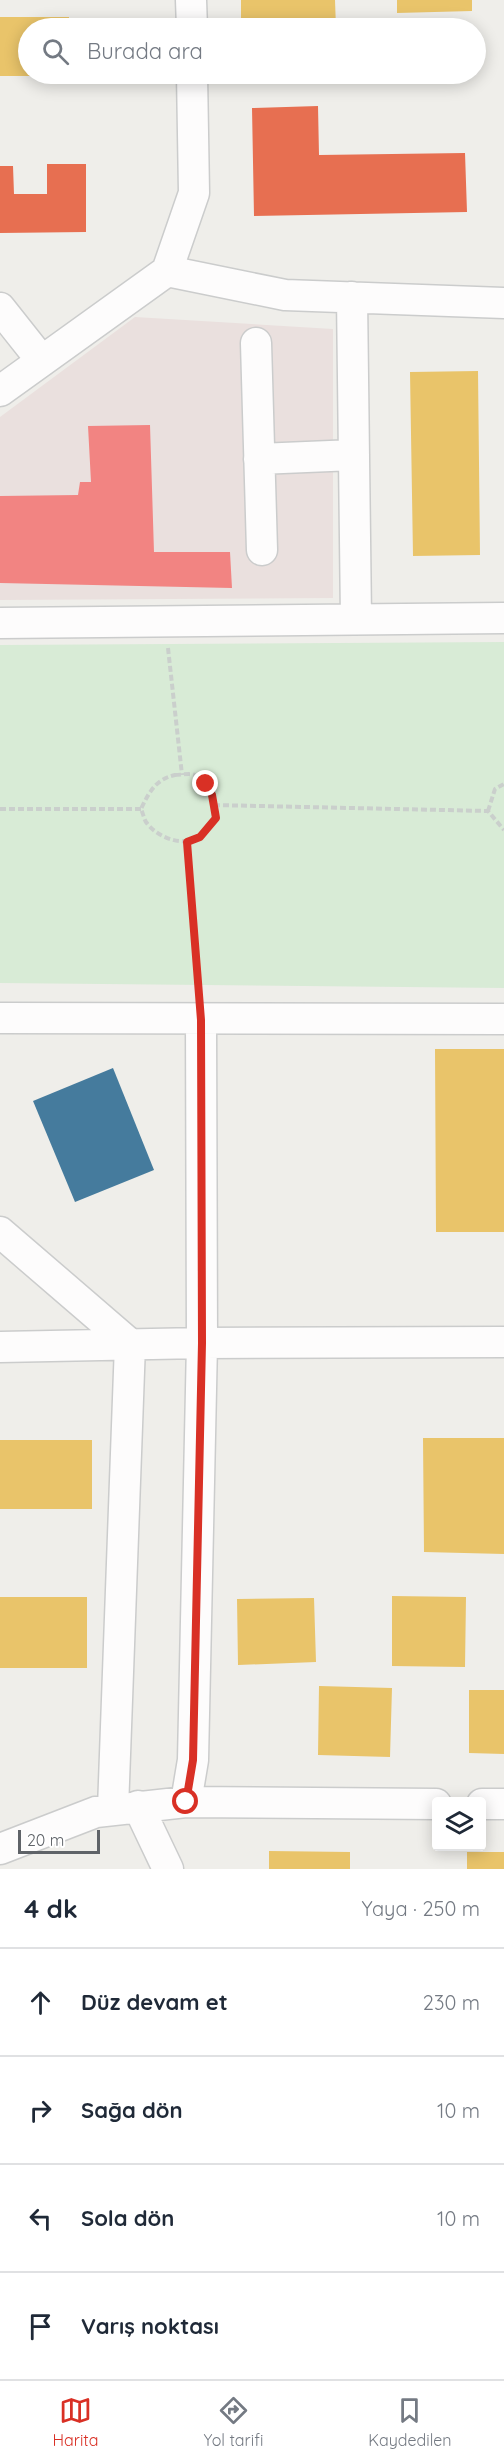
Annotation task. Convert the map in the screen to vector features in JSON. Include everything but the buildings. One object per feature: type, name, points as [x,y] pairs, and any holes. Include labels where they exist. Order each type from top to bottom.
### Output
[{"type":"street","points":[[191,0],[192,18]]},
{"type":"street","points":[[0,391],[167,271],[194,193],[192,84]]},
{"type":"street","points":[[167,271],[285,295],[504,303]]},
{"type":"street","points":[[352,297],[356,619]]},
{"type":"street","points":[[0,308],[42,361]]},
{"type":"street","points":[[256,343],[262,550]]},
{"type":"street","points":[[259,459],[354,455]]},
{"type":"street","points":[[0,623],[504,618]]},
{"type":"street","points":[[0,1018],[504,1019]]},
{"type":"street","points":[[186,1802],[193,1760],[202,1343],[201,1020]]},
{"type":"street","points":[[0,1232],[130,1344],[126,1807],[168,1869]]},
{"type":"street","points":[[0,1347],[202,1343],[504,1342]]},
{"type":"street","points":[[0,1849],[96,1812],[126,1807],[186,1802],[432,1804]]},
{"type":"street","points":[[486,1804],[504,1804]]},
{"type":"path","points":[[165,621],[182,775]]},
{"type":"path","points":[[182,775],[195,775],[206,784],[212,795],[216,818],[200,837],[187,842],[173,841],[164,836],[146,823],[141,809],[149,793],[162,777],[182,775]]},
{"type":"path","points":[[488,811],[495,789],[504,784]]},
{"type":"path","points":[[214,805],[488,811],[504,830]]},
{"type":"path","points":[[0,809],[141,809]]},
{"type":"path","points":[[187,842],[201,1020]]},
{"type":"shaded area","points":[[135,317],[333,329],[333,598],[0,600],[0,417]]},
{"type":"green space","points":[[504,642],[504,988],[0,983],[0,645]]},
{"type":"route","points":[[186,1802],[193,1760],[202,1343],[201,1020],[187,842],[200,837],[216,818],[212,795],[206,784]]}]
